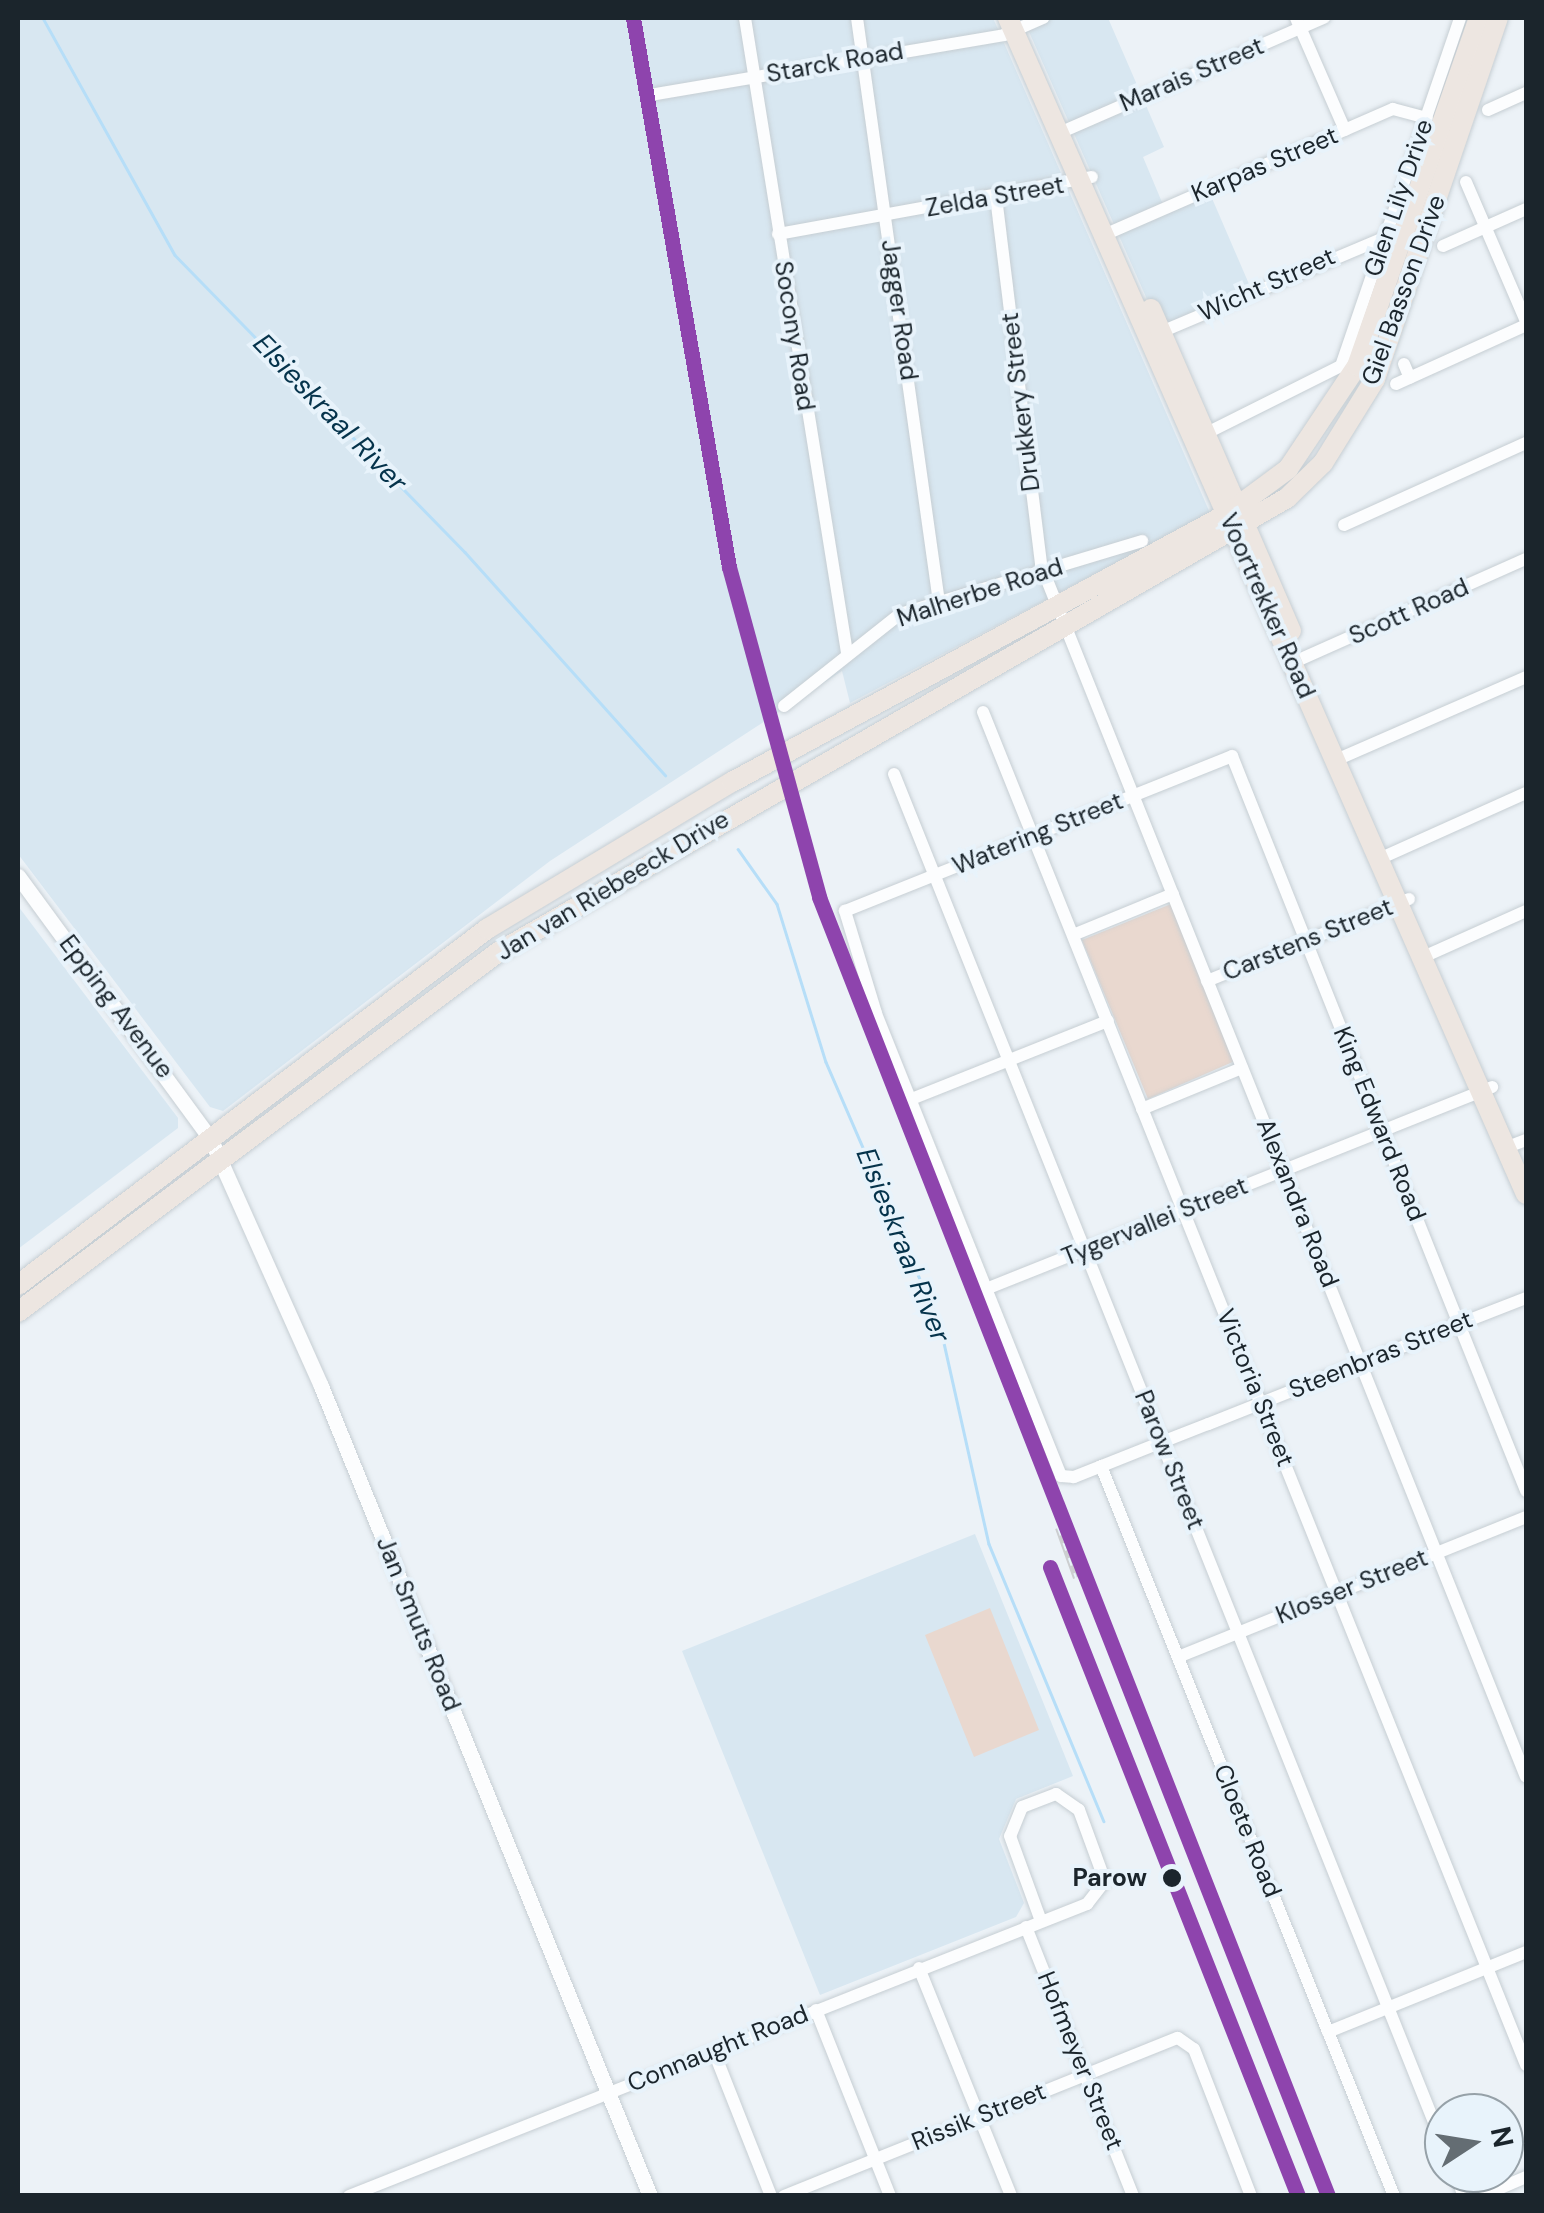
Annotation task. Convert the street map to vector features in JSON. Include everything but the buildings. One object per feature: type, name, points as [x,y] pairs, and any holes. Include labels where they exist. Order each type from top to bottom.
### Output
[{"type":"main road","name":"Giel Basson Drive","points":[[1234,510],[1304,452],[1348,386],[1469,18]]},
{"type":"main road","name":"Giel Basson Drive","points":[[1244,530],[1323,463],[1375,380],[1498,18]]},
{"type":"main road","name":"Voortrekker Road","points":[[1022,22],[1064,130],[1244,530],[1426,955],[1526,1168]]},
{"type":"main road","name":"Voortrekker Road","points":[[1155,334],[1207,432],[1234,510]]},
{"type":"main road","name":"Jan van Riebeeck Drive","points":[[18,1312],[487,929],[732,782],[1234,510]]},
{"type":"main road","name":"Voortrekker Road","points":[[1244,530],[1268,608],[1297,661]]},
{"type":"main road","name":"Jan van Riebeeck Drive","points":[[18,1285],[498,953],[742,809],[1244,530]]},
{"type":"main road","points":[[1195,557],[1236,556],[1268,608]]},
{"type":"main road","name":"Voortrekker Road","points":[[1516,1144],[1526,1194]]},
{"type":"street","name":"Socony Road","points":[[745,18],[847,653]]},
{"type":"street","name":"Jagger Road","points":[[857,18],[939,602]]},
{"type":"street","name":"Marais Street","points":[[1064,130],[1298,23],[1324,18]]},
{"type":"street","name":"Glen Lily Drive","points":[[1207,432],[1336,374],[1426,118],[1469,18]]},
{"type":"street","name":"Starck Road","points":[[656,94],[864,58],[1022,22]]},
{"type":"street","points":[[1298,23],[1345,130]]},
{"type":"street","points":[[1495,101],[1526,93]]},
{"type":"street","name":"Karpas Street","points":[[1109,232],[1400,107],[1426,118]]},
{"type":"street","name":"Zelda Street","points":[[778,234],[1086,179]]},
{"type":"street","points":[[1404,364],[1403,381],[1526,323],[1466,182]]},
{"type":"street","name":"Drukkery Street","points":[[996,196],[1044,572],[1068,629]]},
{"type":"street","points":[[1443,246],[1526,209]]},
{"type":"street","name":"Wicht Street","points":[[1155,334],[1386,237]]},
{"type":"street","points":[[1344,526],[1526,443]]},
{"type":"street","name":"Malherbe Road","points":[[784,706],[893,618],[1142,542]]},
{"type":"street","name":"Scott Road","points":[[1297,661],[1526,559]]},
{"type":"street","name":"Alexandra Road","points":[[1068,629],[1526,1777]]},
{"type":"street","points":[[1341,758],[1526,677]]},
{"type":"street","name":"Victoria Street","points":[[983,712],[1526,2065]]},
{"type":"street","name":"Watering Street","points":[[910,1100],[845,911],[1232,756]]},
{"type":"street","name":"King Edward Road","points":[[1232,756],[1526,1491]]},
{"type":"street","name":"Parow Street","points":[[894,774],[1424,2097]]},
{"type":"street","points":[[1384,856],[1526,793]]},
{"type":"street","name":"Epping Avenue","points":[[18,876],[216,1149]]},
{"type":"street","points":[[1073,935],[1173,894]]},
{"type":"street","name":"Carstens Street","points":[[1208,980],[1404,901]]},
{"type":"street","points":[[1426,955],[1526,911]]},
{"type":"street","points":[[986,1289],[910,1100],[1108,1021]]},
{"type":"street","points":[[1142,1109],[1242,1068]]},
{"type":"street","name":"Tygervallei Street","points":[[986,1289],[1487,1089]]},
{"type":"street","name":"Jan Smuts Road","points":[[216,1149],[650,2196]]},
{"type":"street","name":"Steenbras Street","points":[[986,1289],[1068,1479],[1526,1298]]},
{"type":"street","name":"Cloete Road","points":[[1102,1466],[1394,2196]]},
{"type":"street","name":"Klosser Street","points":[[1178,1657],[1526,1517]]},
{"type":"street","name":"Connaught Road","points":[[349,2196],[1087,1904],[1105,1882],[1079,1810],[1062,1795],[1042,1797],[1022,1807],[1010,1836],[1041,1921]]},
{"type":"street","name":"Hofmeyer Street","points":[[1026,1926],[1134,2196]]},
{"type":"street","points":[[1328,2032],[1526,1952]]},
{"type":"street","points":[[920,1968],[1010,2196]]},
{"type":"street","points":[[816,2010],[890,2196]]},
{"type":"street","name":"Rissik Street","points":[[784,2196],[1174,2038],[1192,2045],[1251,2196]]},
{"type":"street","points":[[714,2052],[771,2196]]},
{"type":"street","points":[[1482,2196],[1526,2178]]},
{"type":"shaded area","points":[[18,18],[993,18],[1210,513],[850,703],[842,671],[550,861],[223,1111],[210,1107],[18,854]]},
{"type":"shaded area","points":[[1023,18],[1108,18],[1164,147],[1143,157],[1164,207],[1208,189],[1252,291],[1161,331]]},
{"type":"shaded area","points":[[1171,904],[1235,1061],[1148,1099],[1082,940]]},
{"type":"shaded area","points":[[18,906],[178,1118],[178,1128],[18,1249]]},
{"type":"shaded area","points":[[975,1534],[1073,1776],[1016,1799],[999,1839],[1024,1903],[1016,1917],[820,1995],[682,1651]]},
{"type":"shaded area","points":[[990,1608],[1039,1730],[974,1757],[925,1635]]},
{"type":"waterway","name":"Elsieskraal River","points":[[43,18],[175,255],[465,552],[665,775]]},
{"type":"waterway","name":"Elsieskraal River","points":[[738,849],[777,904],[826,1062],[940,1325],[989,1544],[1104,1821]]},
{"type":"railway","points":[[1058,1528],[1076,1578]]},
{"type":"transit line","points":[[633,18],[729,567],[819,897],[1328,2196]]},
{"type":"transit line","points":[[1050,1567],[1298,2196]]},
{"type":"place","name":"Parow","points":[[1172,1878]]}]
